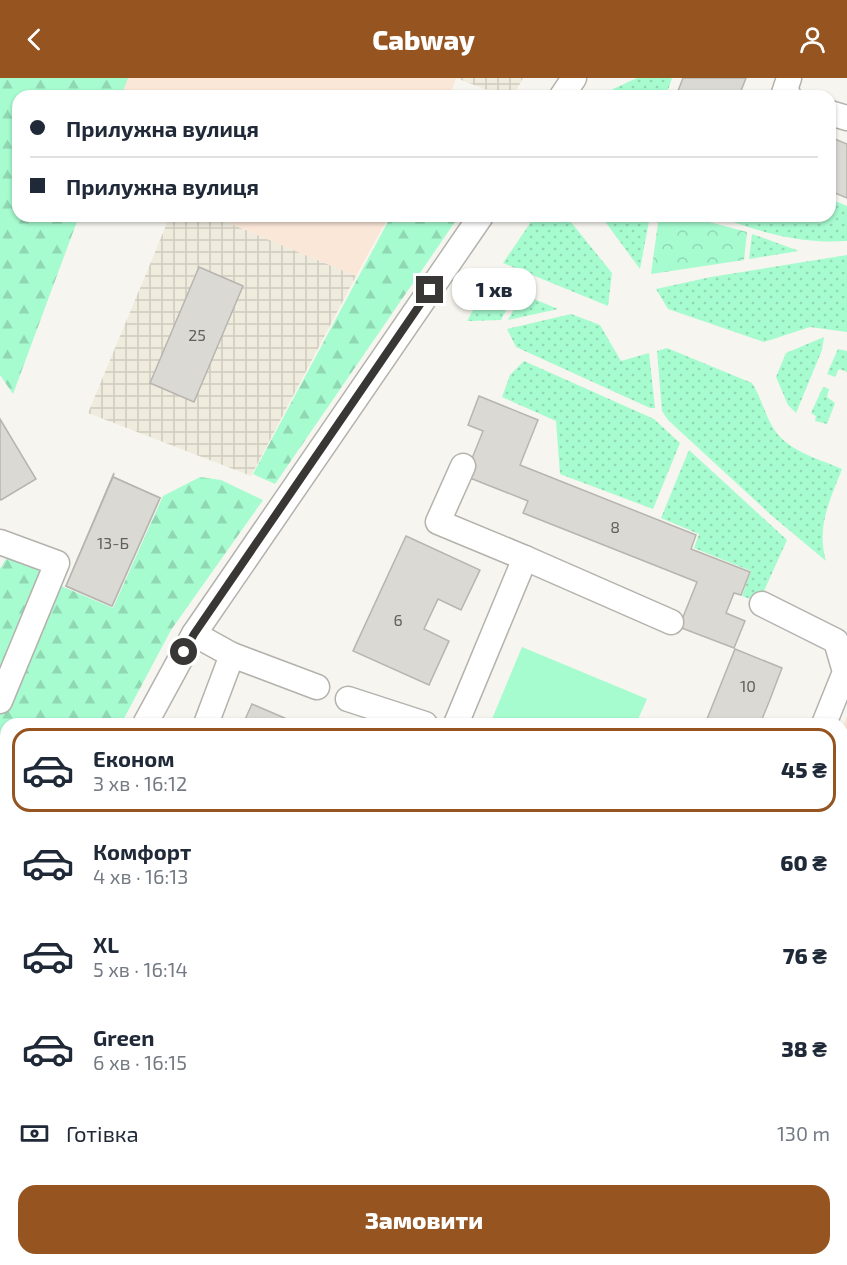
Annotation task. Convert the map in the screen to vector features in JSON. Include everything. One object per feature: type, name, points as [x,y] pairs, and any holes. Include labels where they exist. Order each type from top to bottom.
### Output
[{"type":"street","points":[[148,718],[194,634],[477,222]]},
{"type":"street","points":[[463,466],[438,522],[671,622]]},
{"type":"street","points":[[0,542],[57,563],[0,701]]},
{"type":"street","points":[[458,718],[525,558]]},
{"type":"street","points":[[762,604],[836,641],[845,672],[826,718]]},
{"type":"street","points":[[194,634],[232,655],[317,687]]},
{"type":"street","points":[[208,718],[232,655]]},
{"type":"street","points":[[348,699],[407,718]]},
{"type":"shaded area","points":[[0,78],[456,78],[452,90],[12,90]]},
{"type":"shaded area","points":[[456,78],[523,78],[516,90],[487,90]]},
{"type":"shaded area","points":[[168,222],[226,222],[356,276],[251,476],[88,413]]},
{"type":"shaded area","points":[[226,222],[386,222],[356,276]]},
{"type":"green space","points":[[0,78],[128,78],[123,90],[12,90],[12,222],[77,222],[13,394],[0,375]]},
{"type":"green space","points":[[637,78],[672,78],[668,90],[613,89]]},
{"type":"green space","points":[[836,201],[847,206],[847,241],[796,239],[733,222],[836,222]]},
{"type":"green space","points":[[388,222],[455,222],[275,484],[253,474]]},
{"type":"green space","points":[[531,222],[571,222],[612,273],[608,306],[503,263]]},
{"type":"green space","points":[[605,222],[649,222],[640,269]]},
{"type":"green space","points":[[658,222],[709,222],[747,232],[744,260],[651,274]]},
{"type":"green space","points":[[752,234],[799,251],[749,259]]},
{"type":"green space","points":[[847,255],[847,332],[810,327],[764,342],[668,309],[656,289],[711,277]]},
{"type":"green space","points":[[489,281],[516,292],[501,320],[467,321]]},
{"type":"green space","points":[[522,294],[558,309],[508,320]]},
{"type":"green space","points":[[571,314],[600,325],[621,361],[649,353],[655,408],[650,408],[516,347],[507,329]]},
{"type":"green space","points":[[824,337],[822,350],[796,413],[788,405],[776,377],[786,353]]},
{"type":"green space","points":[[667,348],[752,383],[772,426],[785,442],[803,453],[842,469],[829,503],[824,525],[823,549],[826,561],[771,515],[668,420],[662,411],[657,351]]},
{"type":"green space","points":[[838,349],[847,351],[847,372],[839,369],[835,377],[827,374]]},
{"type":"green space","points":[[524,361],[654,419],[680,443],[653,509],[560,474],[556,421],[502,397],[510,375]]},
{"type":"green space","points":[[823,387],[829,389],[827,397],[835,403],[827,424],[815,421],[816,416],[811,413]]},
{"type":"green space","points":[[689,450],[787,540],[759,602],[742,596],[751,571],[694,548],[699,534],[661,518]]},
{"type":"green space","points":[[200,477],[221,480],[263,500],[171,630],[124,718],[0,718],[54,583],[113,608],[163,496]]},
{"type":"green space","points":[[10,552],[52,566],[0,691],[0,569]]},
{"type":"green space","points":[[522,647],[647,699],[639,718],[492,718]]},
{"type":"building","points":[[683,78],[746,78],[741,90],[678,90]]},
{"type":"building","points":[[836,139],[847,144],[847,198],[836,193]]},
{"type":"building","points":[[199,267],[243,286],[194,402],[150,383]]},
{"type":"building","points":[[479,396],[538,420],[520,465],[696,535],[691,549],[750,572],[741,595],[734,593],[726,613],[745,621],[734,648],[679,627],[697,582],[523,513],[528,501],[465,476],[483,431],[468,425]]},
{"type":"building","points":[[0,419],[36,479],[1,500],[0,499]]},
{"type":"building","points":[[114,473],[113,477],[160,498],[112,606],[66,586]]},
{"type":"building","points":[[113,477],[160,498],[112,606],[66,586]]},
{"type":"building","points":[[406,536],[480,570],[461,610],[438,599],[424,629],[449,641],[429,685],[353,651]]},
{"type":"building","points":[[735,649],[782,668],[762,718],[707,718]]},
{"type":"building","points":[[252,704],[284,718],[246,718]]},
{"type":"route","points":[[184,652],[194,634],[430,290]]}]
